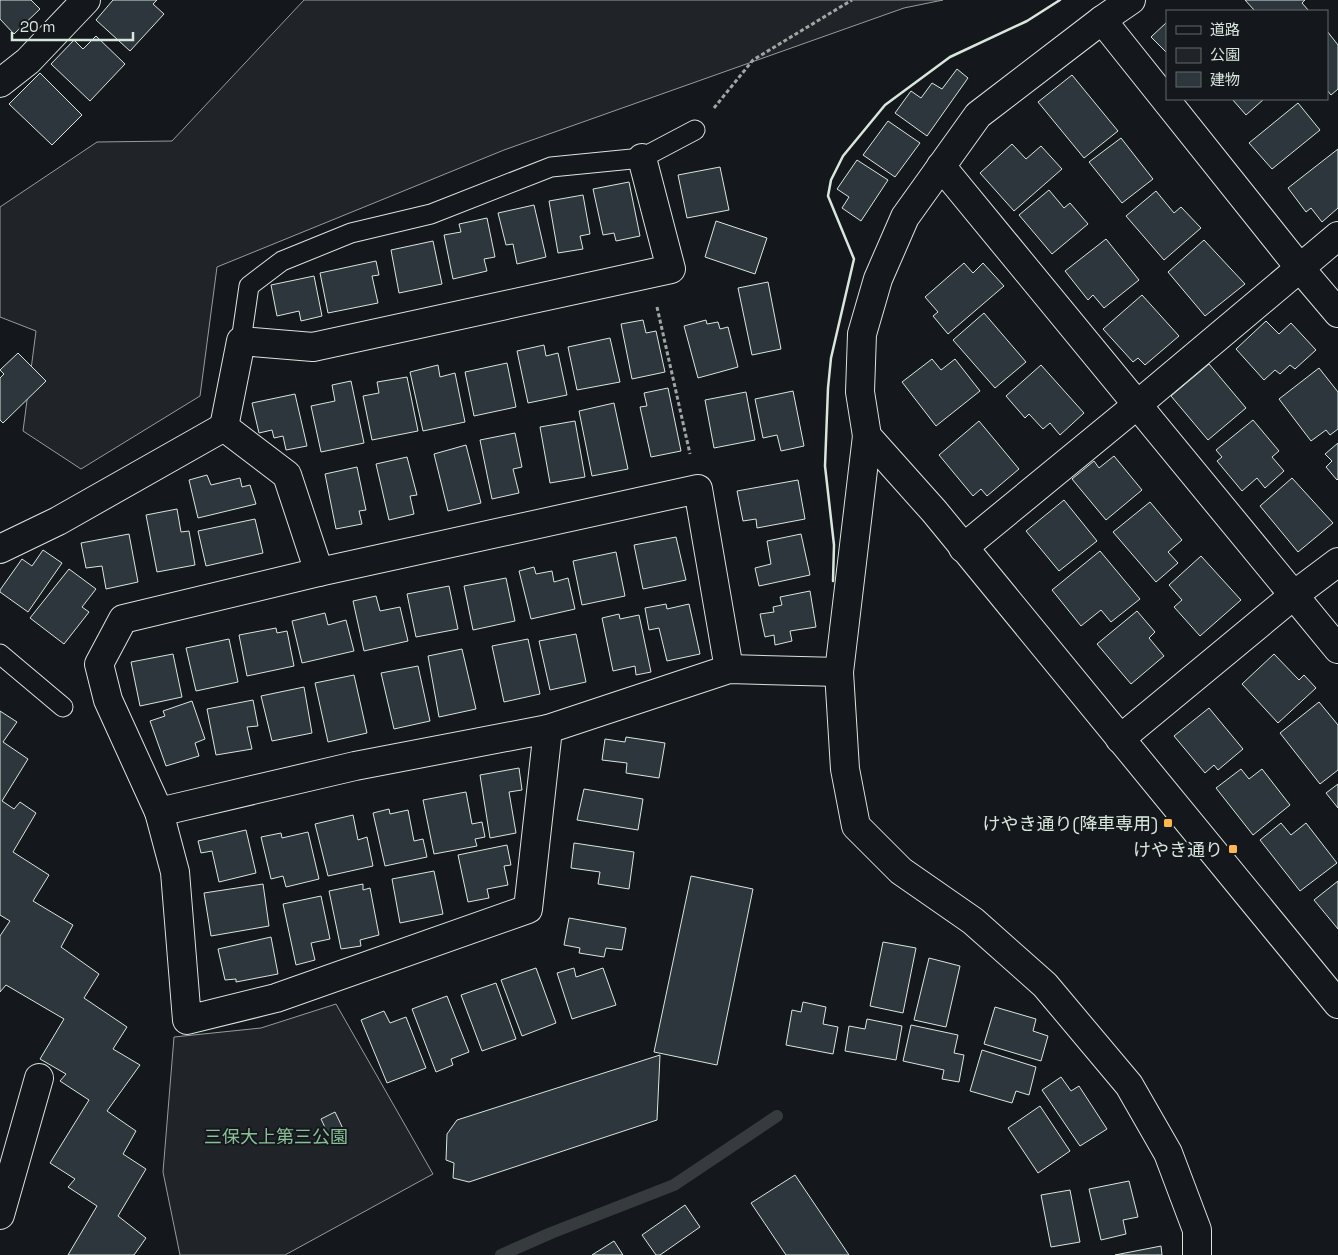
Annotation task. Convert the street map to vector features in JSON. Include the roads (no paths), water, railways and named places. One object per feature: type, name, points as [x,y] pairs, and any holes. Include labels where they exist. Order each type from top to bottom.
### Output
[{"type":"street","points":[[0,83],[28,60],[86,0]]},
{"type":"street","points":[[1131,0],[978,115],[905,216],[878,279],[862,334],[860,392],[867,436],[839,672],[845,769],[856,826],[901,871],[973,921],[1045,985],[1129,1085],[1168,1153],[1197,1230],[1197,1255]]},
{"type":"street","points":[[1102,20],[1299,267],[1338,313]]},
{"type":"street","points":[[0,549],[58,521],[224,427],[241,340],[313,346],[671,269],[642,158]]},
{"type":"street","points":[[941,166],[1338,649]]},
{"type":"street","points":[[963,548],[1338,236]]},
{"type":"street","points":[[224,427],[287,474],[319,572]]},
{"type":"street","points":[[867,436],[934,511],[1338,1004]]},
{"type":"street","points":[[548,729],[528,909],[276,998],[187,1020],[175,872],[159,812],[108,700],[99,664],[123,619],[319,572],[698,489],[729,669]]},
{"type":"street","points":[[1120,739],[1294,595],[1338,562]]},
{"type":"street","points":[[159,812],[355,766],[548,729],[729,669],[839,672]]},
{"type":"street","points":[[0,1215],[39,1078]]},
{"type":"lane","points":[[241,340],[249,286],[282,261],[351,233],[431,214],[550,167],[642,158],[695,130]]},
{"type":"lane","points":[[0,654],[63,707]]},
{"type":"waterway","points":[[501,1255],[551,1233],[674,1185],[777,1116]]},
{"type":"place","name":"けやき通り(降車専用)","points":[[1168,823]]},
{"type":"place","name":"けやき通り","points":[[1233,849]]},
{"type":"park label","name":"三保大上第三公園","points":[[276,1136]]}]
